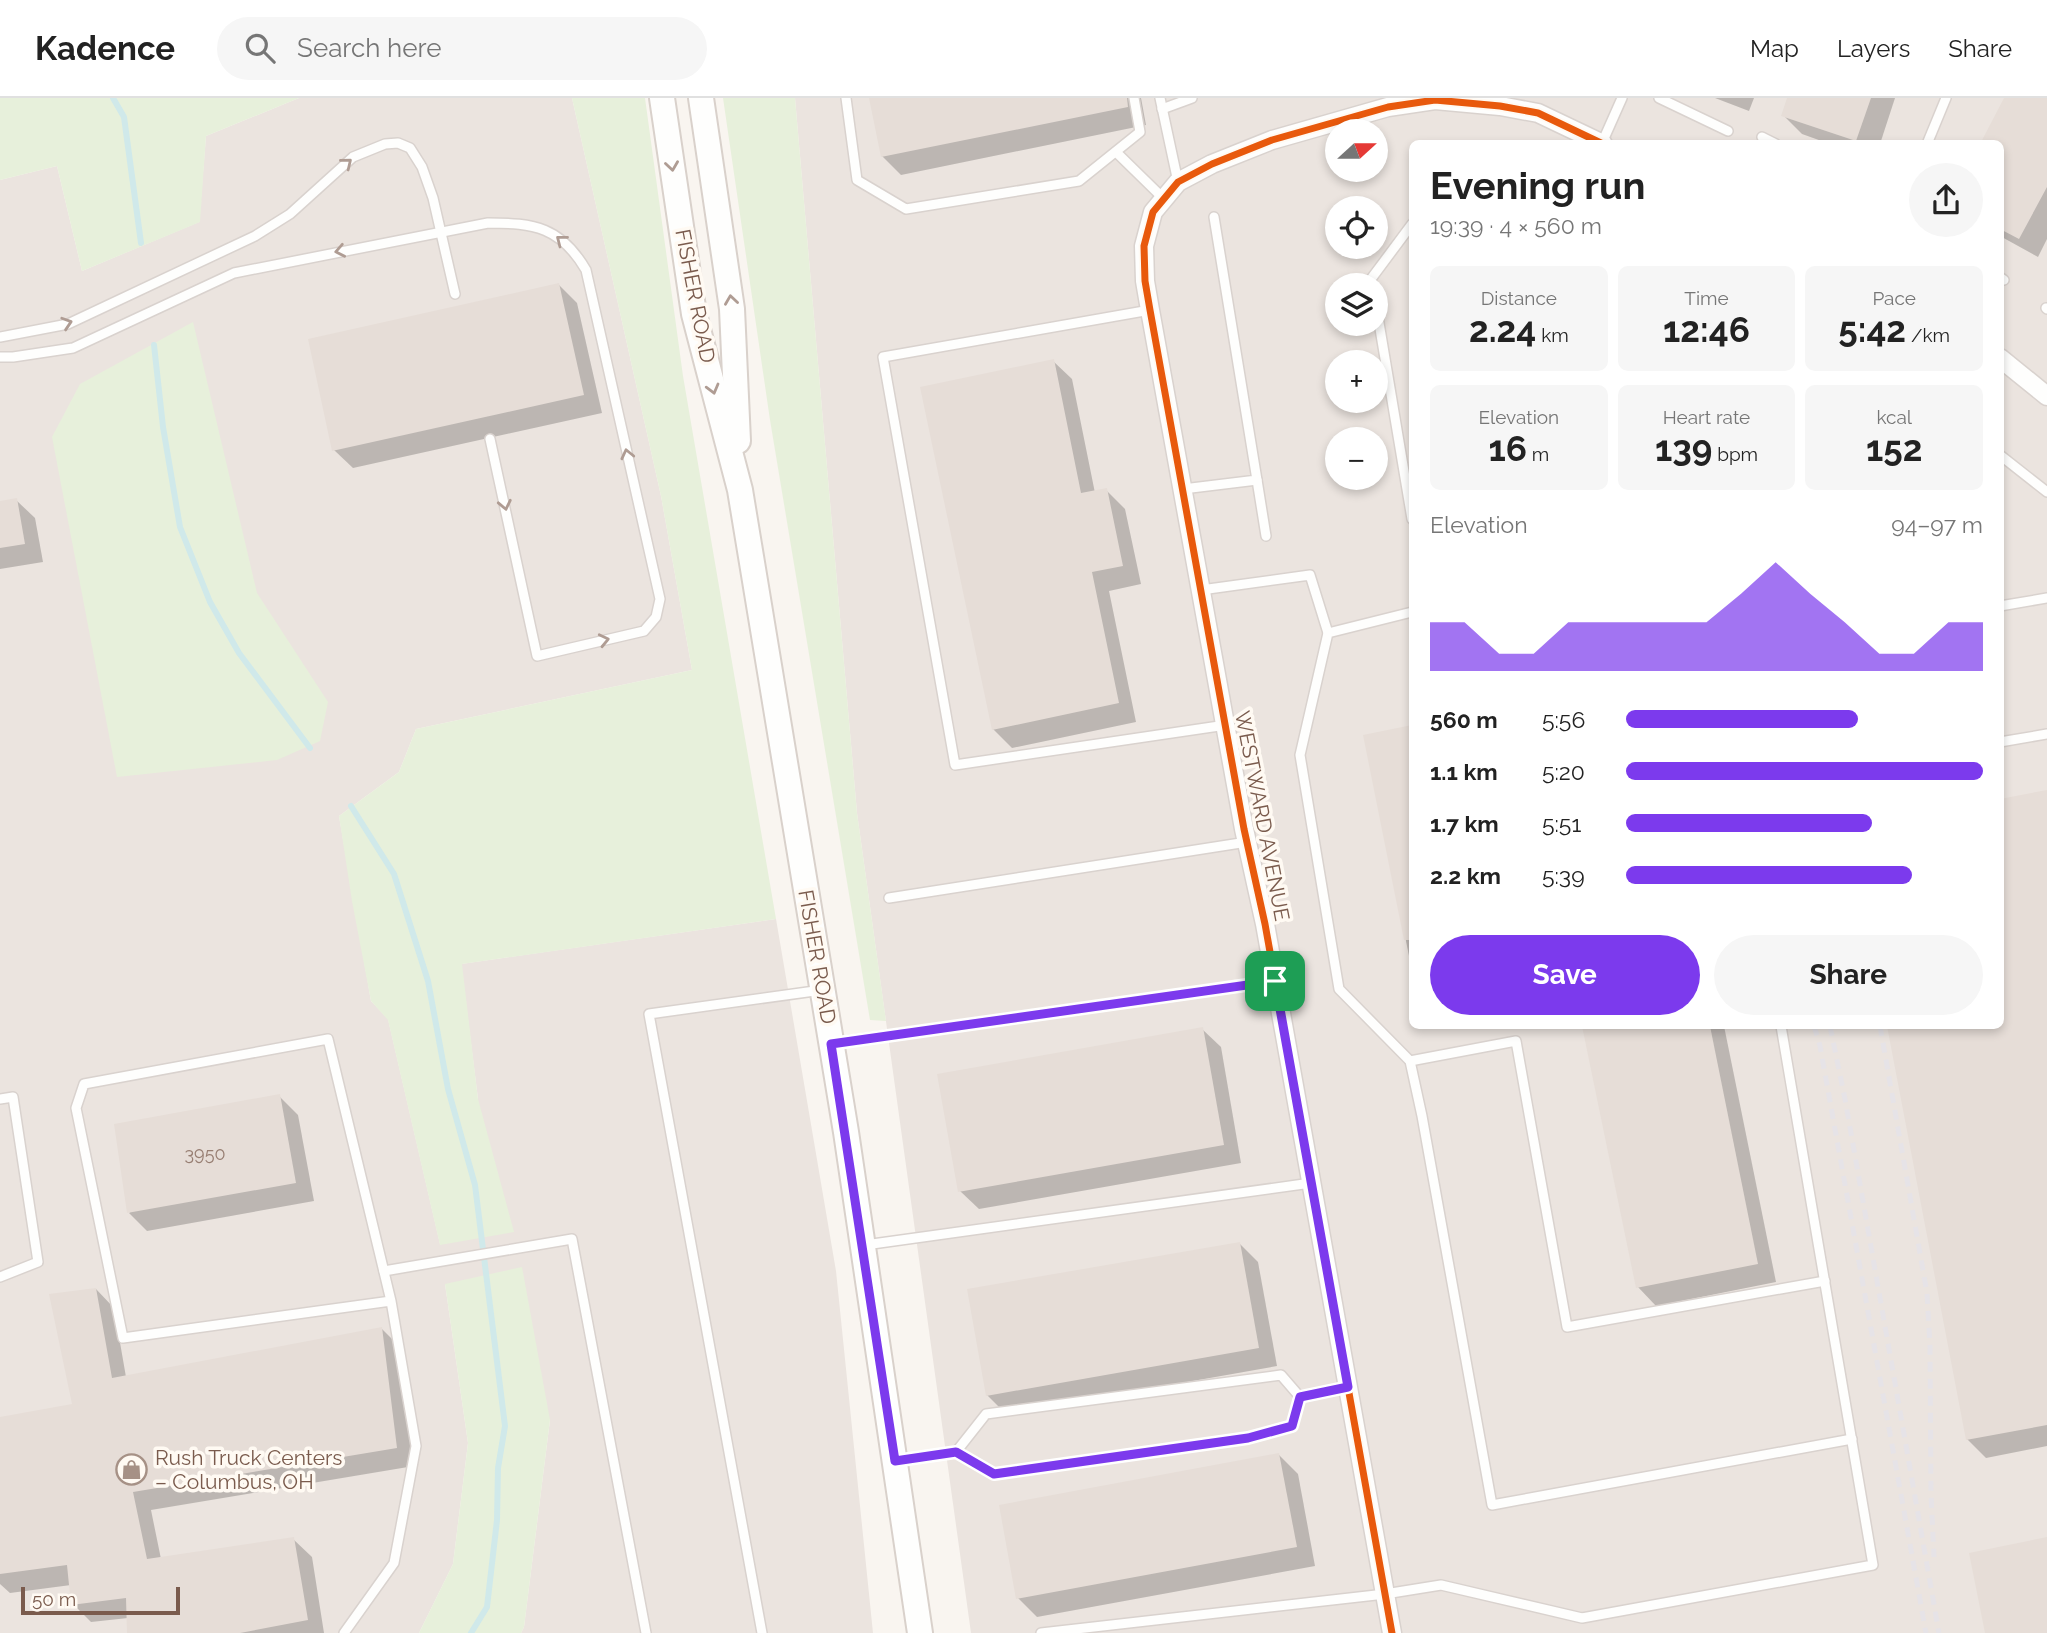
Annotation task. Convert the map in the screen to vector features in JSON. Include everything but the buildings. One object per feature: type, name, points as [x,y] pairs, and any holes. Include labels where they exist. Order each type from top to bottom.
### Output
[{"type":"main road","name":"FISHER ROAD","points":[[662,98],[694,314],[740,491],[863,1246],[920,1633]]},
{"type":"main road","name":"FISHER ROAD","points":[[701,98],[733,309],[740,491]]},
{"type":"street","points":[[1159,206],[1178,182],[1212,164],[1272,140],[1400,105],[1457,100],[1539,109],[1596,140]]},
{"type":"street","name":"WESTWARD AVENUE","points":[[1159,206],[1144,246],[1145,281],[1392,1633]]},
{"type":"street","points":[[2004,361],[2047,396]]},
{"type":"lane","points":[[846,98],[857,180],[905,209],[1079,181],[1140,132],[1134,98]]},
{"type":"lane","points":[[1160,98],[1178,182]]},
{"type":"lane","points":[[1162,110],[1192,98]]},
{"type":"lane","points":[[1603,140],[1622,98]]},
{"type":"lane","points":[[1659,98],[1728,131]]},
{"type":"lane","points":[[1929,140],[1946,98]]},
{"type":"lane","points":[[1762,137],[1768,140]]},
{"type":"lane","points":[[0,337],[68,324],[237,245],[290,214],[353,157],[384,144],[398,143],[410,148],[422,167],[433,198],[455,294]]},
{"type":"lane","points":[[1116,152],[1159,206]]},
{"type":"lane","points":[[1214,217],[1266,536]]},
{"type":"lane","points":[[0,357],[73,348],[234,273],[488,223],[520,223],[547,230],[562,239],[576,253],[586,270],[660,599],[656,617],[644,631],[537,656],[490,439]]},
{"type":"lane","points":[[1375,273],[1409,228]]},
{"type":"lane","points":[[1150,310],[883,357],[956,765],[1226,725]]},
{"type":"lane","points":[[1381,336],[1409,501]]},
{"type":"lane","points":[[2004,457],[2047,492]]},
{"type":"lane","points":[[1183,489],[1257,480]]},
{"type":"lane","points":[[1201,590],[1310,575],[1328,633],[1300,755],[1339,989],[1410,1061],[1492,1505],[1852,1439]]},
{"type":"lane","points":[[2004,605],[2047,598]]},
{"type":"lane","points":[[1328,633],[1409,613]]},
{"type":"lane","points":[[2004,741],[2047,734]]},
{"type":"lane","points":[[888,898],[1247,842]]},
{"type":"lane","points":[[831,1044],[1275,981]]},
{"type":"lane","points":[[762,1633],[649,1014],[822,990]]},
{"type":"lane","points":[[1041,1633],[1385,1594],[1441,1585],[1582,1618],[1873,1565],[1782,1029]]},
{"type":"lane","points":[[344,1633],[394,1563],[416,1446],[391,1301],[328,1039],[84,1084],[76,1108],[123,1338],[391,1301]]},
{"type":"lane","points":[[1410,1061],[1516,1041],[1567,1327],[1825,1281]]},
{"type":"lane","points":[[0,1099],[13,1097],[38,1262],[0,1277]]},
{"type":"lane","points":[[863,1246],[1311,1183]]},
{"type":"lane","points":[[384,1271],[572,1239],[646,1633]]},
{"type":"lane","points":[[956,1452],[986,1414],[1280,1375],[1300,1397]]},
{"type":"lane","points":[[1300,1397],[1348,1387]]},
{"type":"lane","points":[[895,1461],[956,1452],[994,1474],[1248,1438],[1292,1426],[1300,1397]]},
{"type":"shaded area","points":[[299,98],[572,98],[661,496],[692,670],[416,729],[399,772],[339,816],[371,1001],[388,1019],[440,1244],[478,1099],[461,964],[776,919],[836,1271],[873,1633],[521,1633],[524,1627],[550,1420],[445,1284],[468,1443],[453,1564],[419,1633],[0,1633],[0,180],[57,166],[82,271],[199,222],[206,136]]},
{"type":"shaded area","points":[[795,98],[2047,98],[2047,1633],[971,1633],[857,813]]},
{"type":"green space","points":[[0,98],[299,98],[206,136],[200,222],[82,271],[57,166],[0,180]]},
{"type":"green space","points":[[572,98],[645,98],[683,376],[776,919],[462,964],[478,1099],[514,1232],[440,1245],[388,1020],[371,1001],[339,816],[399,772],[416,729],[692,670],[661,496]]},
{"type":"green space","points":[[723,98],[795,98],[857,813],[886,1021],[870,1020],[770,420]]},
{"type":"green space","points":[[193,322],[257,593],[328,702],[320,741],[277,760],[117,777],[52,437],[80,384]]},
{"type":"green space","points":[[522,1267],[550,1420],[524,1627],[521,1633],[419,1633],[453,1564],[468,1443],[445,1284]]},
{"type":"waterway","points":[[113,98],[124,117],[141,243]]},
{"type":"waterway","points":[[154,345],[163,427],[180,527],[210,602],[239,653],[310,748]]},
{"type":"waterway","points":[[351,806],[394,874],[428,981],[448,1089],[475,1185],[505,1426],[498,1468],[497,1520],[487,1607],[471,1633]]},
{"type":"railway","points":[[1815,1029],[1926,1633]]},
{"type":"railway","points":[[1831,1029],[1939,1633]]},
{"type":"railway","points":[[1881,1029],[1927,1293],[1934,1557]]},
{"type":"cycle path","points":[[1392,1633],[1265,924],[1244,829],[1150,310],[1145,281],[1144,246],[1153,212],[1178,182],[1212,164],[1272,140],[1388,107],[1435,100],[1500,106],[1538,113],[1595,140]]},
{"type":"place","name":"Rush Truck Centers – Columbus, OH","points":[[132,1470]]},
{"type":"route","points":[[1275,981],[1348,1387],[1300,1397],[1292,1426],[1248,1438],[994,1474],[956,1452],[895,1461],[831,1044],[1275,981]]}]
